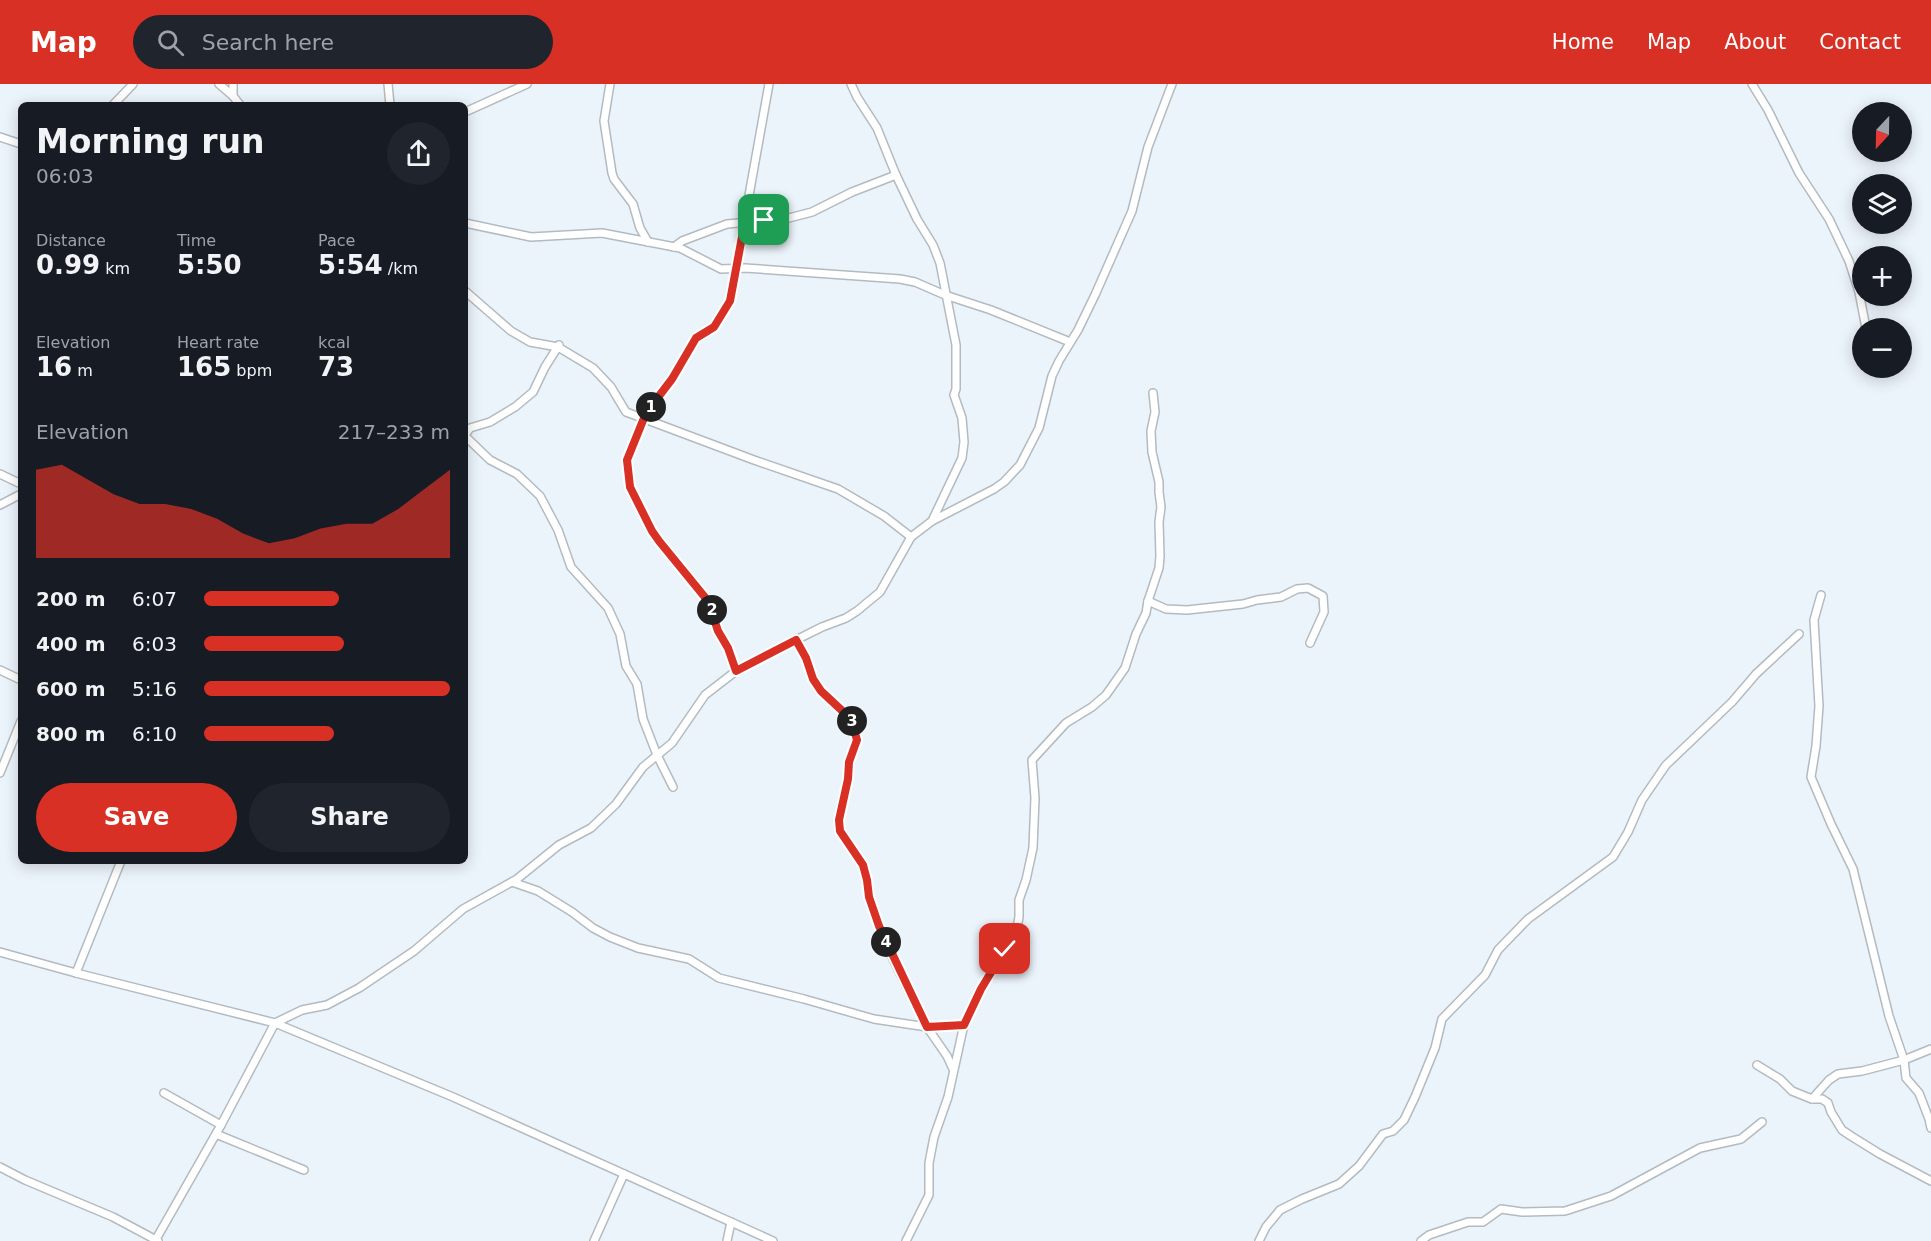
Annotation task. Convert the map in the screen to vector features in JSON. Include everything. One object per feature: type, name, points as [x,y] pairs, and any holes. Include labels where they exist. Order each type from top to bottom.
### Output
[{"type":"street","points":[[116,102],[133,84]]},
{"type":"street","points":[[219,84],[238,102]]},
{"type":"street","points":[[233,84],[233,96]]},
{"type":"street","points":[[388,84],[390,102]]},
{"type":"street","points":[[468,111],[527,84]]},
{"type":"street","points":[[610,84],[604,121],[612,173],[633,204],[640,228],[648,242]]},
{"type":"street","points":[[736,671],[728,648],[718,631],[708,601],[655,536],[630,487],[627,460],[644,417],[672,379],[696,338],[714,327],[731,297],[769,84]]},
{"type":"street","points":[[851,84],[877,128],[896,175],[940,263],[957,358],[954,395],[962,418],[964,442],[962,458],[932,521]]},
{"type":"street","points":[[0,1167],[113,1217],[156,1240],[275,1023],[302,1010],[327,1005],[359,988],[414,951],[463,909],[512,882],[559,845],[591,828],[616,804],[643,767],[672,744],[705,695],[736,671],[822,627],[846,618],[880,592],[911,537],[932,521],[1004,482],[1020,465],[1039,428],[1052,376],[1095,295],[1132,211],[1148,147],[1172,84]]},
{"type":"street","points":[[1752,84],[1768,110],[1799,173],[1829,219],[1859,292],[1864,318]]},
{"type":"street","points":[[0,137],[18,143]]},
{"type":"street","points":[[674,247],[727,224],[784,219],[812,212],[852,192],[896,175]]},
{"type":"street","points":[[468,224],[531,237],[597,232],[674,247],[721,269],[745,268],[900,279],[915,282],[945,295],[1009,316],[1056,338],[1070,342]]},
{"type":"street","points":[[468,294],[511,331],[530,342],[558,346],[593,368],[611,387],[626,412],[838,489],[884,516],[911,537]]},
{"type":"street","points":[[468,431],[470,428],[490,422],[515,407],[533,392],[558,346]]},
{"type":"street","points":[[906,1241],[929,1195],[928,1163],[948,1097],[964,1025],[1002,952],[1014,941],[1016,935],[1019,900],[1031,860],[1034,837],[1035,798],[1032,760],[1066,723],[1092,707],[1106,695],[1125,668],[1136,634],[1146,613],[1161,556],[1159,482],[1152,452],[1151,431],[1155,412],[1153,393]]},
{"type":"street","points":[[468,438],[490,459],[517,474],[540,496],[558,530],[571,567],[608,608],[621,634],[626,666],[637,684],[642,719],[673,787]]},
{"type":"street","points":[[0,474],[18,483]]},
{"type":"street","points":[[0,505],[18,496]]},
{"type":"street","points":[[1148,600],[1160,607],[1187,610],[1243,604],[1281,597],[1298,589],[1308,588],[1323,596],[1324,612],[1310,643]]},
{"type":"street","points":[[1821,595],[1814,621],[1819,706],[1811,777],[1853,869],[1889,1016],[1904,1060],[1906,1078],[1919,1093],[1931,1128]]},
{"type":"street","points":[[1146,613],[1160,607]]},
{"type":"street","points":[[1259,1241],[1266,1227],[1280,1210],[1339,1184],[1359,1166],[1383,1134],[1393,1131],[1404,1120],[1435,1048],[1442,1019],[1485,975],[1498,950],[1527,919],[1613,857],[1628,832],[1642,800],[1666,765],[1799,633]]},
{"type":"street","points":[[796,640],[817,685],[851,719],[857,740],[849,762],[848,779],[839,820],[840,831],[863,865],[869,897],[879,926],[927,1027],[948,1056],[953,1069]]},
{"type":"street","points":[[0,670],[18,679]]},
{"type":"street","points":[[0,773],[18,728]]},
{"type":"street","points":[[76,973],[120,864]]},
{"type":"street","points":[[512,882],[538,891],[610,937],[638,948],[689,959],[719,978],[874,1019],[927,1027],[964,1025]]},
{"type":"street","points":[[0,952],[275,1023],[453,1097],[773,1241]]},
{"type":"street","points":[[1812,1099],[1829,1080],[1838,1074],[1862,1071],[1904,1060],[1931,1049]]},
{"type":"street","points":[[1757,1065],[1780,1079],[1792,1091],[1812,1099],[1822,1099],[1828,1103],[1842,1130],[1880,1154],[1931,1181]]},
{"type":"street","points":[[164,1093],[221,1125]]},
{"type":"street","points":[[1421,1241],[1429,1235],[1468,1222],[1483,1222],[1501,1209],[1522,1212],[1565,1211],[1611,1196],[1700,1148],[1741,1139],[1762,1122]]},
{"type":"street","points":[[216,1134],[304,1170]]},
{"type":"street","points":[[594,1241],[624,1174]]},
{"type":"street","points":[[728,1241],[731,1222]]},
{"type":"route","points":[[764,220],[745,221],[730,301],[714,327],[696,338],[672,379],[646,413],[627,460],[630,487],[652,531],[708,601],[718,631],[725,641],[736,671],[796,640],[806,658],[813,679],[821,691],[851,719],[857,740],[849,762],[848,779],[839,820],[840,831],[863,865],[869,897],[879,926],[927,1027],[964,1025],[981,989],[1005,949]]}]
